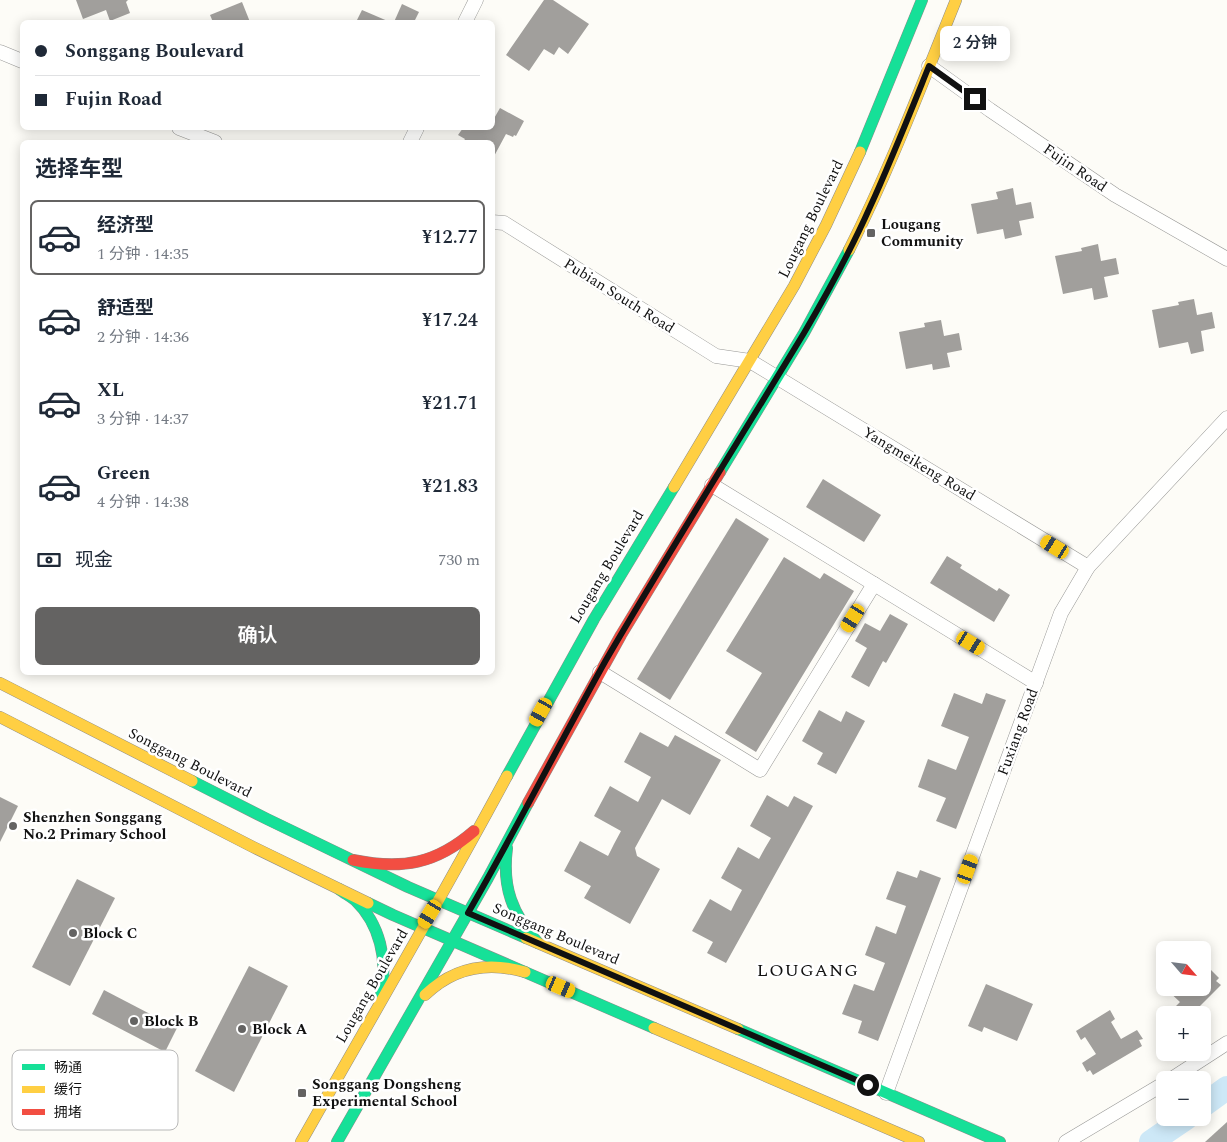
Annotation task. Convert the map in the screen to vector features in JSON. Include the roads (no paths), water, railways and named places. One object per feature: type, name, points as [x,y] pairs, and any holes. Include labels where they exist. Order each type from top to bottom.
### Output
[{"type":"main road","name":"Lougang Boulevard","points":[[301,1142],[594,619],[799,277],[837,204],[922,0]]},
{"type":"main road","points":[[337,1142],[468,913],[600,672],[827,292],[861,226],[888,166],[956,0]]},
{"type":"main road","name":"Songgang Boulevard","points":[[0,683],[267,819],[438,900],[1000,1142]]},
{"type":"main road","points":[[0,718],[253,847],[393,915],[919,1142]]},
{"type":"main road","points":[[353,860],[394,866],[422,861],[460,843],[481,823]]},
{"type":"main road","points":[[508,840],[505,868],[509,896],[520,921],[538,943]]},
{"type":"main road","points":[[340,889],[357,903],[371,921],[380,942],[384,965],[382,988],[376,1009]]},
{"type":"main road","points":[[404,1023],[415,1005],[429,990],[445,978],[464,970],[484,966],[505,967],[525,972]]},
{"type":"street","points":[[466,20],[476,0]]},
{"type":"street","points":[[0,52],[20,60]]},
{"type":"street","name":"Fujin Road","points":[[929,66],[1115,195],[1227,259]]},
{"type":"street","points":[[184,130],[210,140]]},
{"type":"street","name":"Pubian South Road","points":[[495,222],[504,224],[716,356],[750,360]]},
{"type":"street","name":"Yangmeikeng Road","points":[[750,360],[1088,567]]},
{"type":"street","name":"Fuxiang Road","points":[[886,1093],[1061,613],[1088,567],[1227,418]]},
{"type":"street","points":[[712,485],[1036,683]]},
{"type":"street","points":[[600,672],[760,770],[874,584]]},
{"type":"street","points":[[1184,1071],[1227,1043]]},
{"type":"street","points":[[1066,1142],[1156,1088]]},
{"type":"waterway","points":[[1211,1100],[1227,1088]]},
{"type":"waterway","points":[[1151,1142],[1174,1126]]},
{"type":"place","name":"Lougang Community","points":[[871,233]]},
{"type":"place","name":"Shenzhen Songgang No.2 Primary School","points":[[13,826]]},
{"type":"place","name":"Block C","points":[[73,933]]},
{"type":"place","name":"Block B","points":[[134,1021]]},
{"type":"place","name":"Block A","points":[[242,1029]]},
{"type":"place","name":"Songgang Dongsheng Experimental School","points":[[302,1093]]},
{"type":"district","name":"LOUGANG","points":[[808,970]]}]
